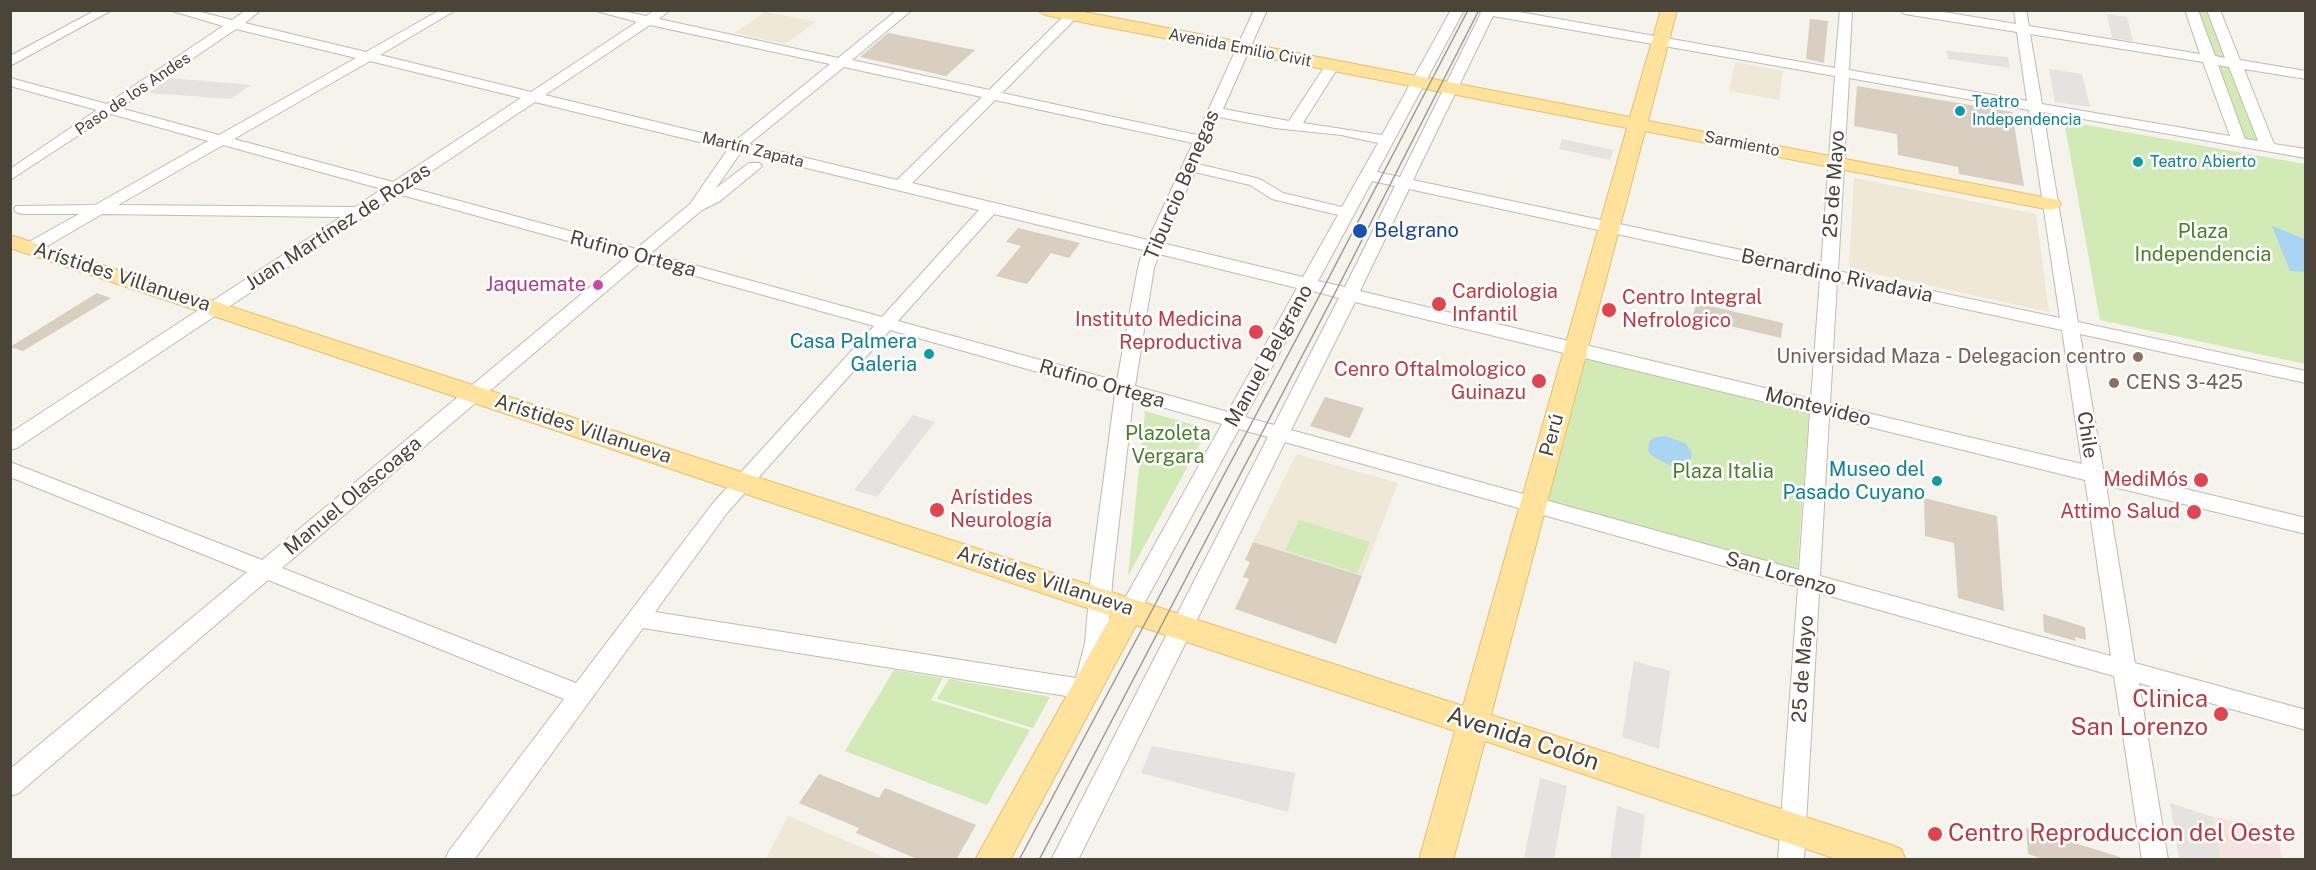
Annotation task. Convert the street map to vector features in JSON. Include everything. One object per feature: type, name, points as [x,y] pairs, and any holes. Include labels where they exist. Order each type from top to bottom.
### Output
[{"type":"main road","name":"Avenida Emilio Civit","points":[[1045,10],[1076,13],[1435,85]]},
{"type":"main road","name":"Perú","points":[[1436,860],[1669,10]]},
{"type":"main road","name":"Sarmiento","points":[[1435,85],[2051,204]]},
{"type":"main road","name":"Arístides Villanueva","points":[[21,244],[1155,618]]},
{"type":"main road","name":"Manuel Belgrano","points":[[992,860],[1085,689],[1155,618]]},
{"type":"main road","name":"Avenida Colón","points":[[1155,618],[1889,860]]},
{"type":"street","points":[[10,62],[106,10]]},
{"type":"street","name":"Martín Zapata","points":[[175,10],[1330,289]]},
{"type":"street","name":"Paso de los Andes","points":[[10,176],[255,10]]},
{"type":"street","points":[[21,244],[98,210],[450,10]]},
{"type":"street","points":[[599,10],[1201,140]]},
{"type":"street","name":"Juan Martínez de Rozas","points":[[10,443],[664,10]]},
{"type":"street","name":"Manuel Olascoaga","points":[[696,207],[737,146],[906,10]]},
{"type":"street","name":"Tiburcio Benegas","points":[[1085,689],[1096,643],[1099,599],[1125,390],[1146,268],[1153,246],[1261,10]]},
{"type":"street","name":"Manuel Belgrano","points":[[1155,618],[1278,434],[1350,294],[1404,183],[1458,10]]},
{"type":"street","name":"25 de Mayo","points":[[1791,860],[1845,10]]},
{"type":"street","points":[[1905,10],[2021,20],[2209,59],[2306,75]]},
{"type":"street","points":[[2191,10],[2239,142]]},
{"type":"street","points":[[2213,10],[2268,147]]},
{"type":"street","points":[[1487,11],[2306,154]]},
{"type":"street","name":"Manuel Belgrano","points":[[1064,860],[1155,618],[1233,421],[1387,140],[1435,85],[1487,11]]},
{"type":"street","points":[[901,185],[1076,13]]},
{"type":"street","name":"Chile","points":[[2021,20],[2155,860]]},
{"type":"street","points":[[1293,126],[1332,66]]},
{"type":"street","name":"Rufino Ortega","points":[[10,82],[885,323],[1256,428]]},
{"type":"street","points":[[1214,112],[1387,140]]},
{"type":"street","name":"Manuel Olascoaga","points":[[10,785],[696,207],[714,198],[754,166]]},
{"type":"street","points":[[1189,166],[1255,182],[1278,196],[1348,213]]},
{"type":"street","name":"Bernardino Rivadavia","points":[[1368,175],[2306,377]]},
{"type":"street","points":[[458,860],[636,618],[743,482],[991,207]]},
{"type":"street","points":[[22,209],[361,212]]},
{"type":"street","name":"Montevideo","points":[[1330,289],[2306,526]]},
{"type":"street","name":"San Lorenzo","points":[[1256,428],[2306,720]]},
{"type":"street","points":[[10,469],[579,694]]},
{"type":"street","points":[[636,618],[1085,689]]},
{"type":"shaded area","points":[[765,12],[816,22],[785,44],[734,33]]},
{"type":"shaded area","points":[[2107,14],[2127,17],[2133,41],[2112,38]]},
{"type":"shaded area","points":[[1946,51],[2008,57],[2010,68],[1948,59]]},
{"type":"shaded area","points":[[1735,62],[1783,71],[1779,100],[1729,91]]},
{"type":"shaded area","points":[[2049,69],[2082,74],[2090,107],[2055,102]]},
{"type":"shaded area","points":[[170,78],[251,85],[231,99],[148,93]]},
{"type":"shaded area","points":[[1562,139],[1614,150],[1610,160],[1559,149]]},
{"type":"shaded area","points":[[1854,178],[2036,214],[2049,312],[1849,268]]},
{"type":"shaded area","points":[[913,415],[935,422],[877,497],[854,490]]},
{"type":"shaded area","points":[[1296,454],[1398,483],[1362,576],[1253,542]]},
{"type":"shaded area","points":[[1634,661],[1670,671],[1659,749],[1622,737]]},
{"type":"shaded area","points":[[1152,746],[1295,773],[1288,812],[1141,773]]},
{"type":"shaded area","points":[[1540,778],[1567,786],[1554,859],[1524,859]]},
{"type":"shaded area","points":[[2170,803],[2213,817],[2221,859],[2179,859]]},
{"type":"shaded area","points":[[1617,806],[1645,815],[1640,859],[1610,859]]},
{"type":"shaded area","points":[[788,816],[889,859],[766,859]]},
{"type":"shaded area","points":[[2213,817],[2275,828],[2282,859],[2221,859]]},
{"type":"green space","points":[[2191,11],[2213,11],[2268,147],[2239,142]]},
{"type":"green space","name":"Plaza Independencia","points":[[2064,121],[2305,164],[2305,364],[2100,320]]},
{"type":"green space","name":"Plaza Italia","points":[[1578,357],[1809,414],[1797,573],[1539,500]]},
{"type":"green space","name":"Plazoleta Vergara","points":[[1145,411],[1208,429],[1128,576]]},
{"type":"green space","points":[[1299,520],[1370,542],[1357,573],[1285,550]]},
{"type":"green space","points":[[894,670],[943,678],[931,700],[1030,730],[987,805],[845,751]]},
{"type":"green space","points":[[949,679],[1050,697],[1033,728],[937,699]]},
{"type":"water","points":[[2272,226],[2305,239],[2305,272],[2290,271]]},
{"type":"water","points":[[1665,436],[1685,443],[1692,453],[1690,462],[1685,465],[1671,466],[1652,456],[1648,451],[1649,442],[1653,438]]},
{"type":"building","points":[[1810,19],[1828,21],[1824,63],[1806,59]]},
{"type":"building","points":[[888,33],[975,50],[946,76],[860,57]]},
{"type":"building","points":[[1857,86],[2012,112],[2024,186],[1959,174],[1958,167],[1898,155],[1897,134],[1854,126]]},
{"type":"building","points":[[1018,228],[1080,243],[1069,258],[1051,253],[1027,284],[996,276],[1021,246],[1006,242]]},
{"type":"building","points":[[97,293],[111,298],[23,351],[10,347]]},
{"type":"building","points":[[1697,303],[1783,323],[1781,338],[1692,317]]},
{"type":"building","points":[[1325,397],[1364,408],[1350,438],[1310,426]]},
{"type":"building","points":[[1924,498],[1997,516],[2004,611],[1958,598],[1954,543],[1925,536]]},
{"type":"building","points":[[1253,542],[1362,576],[1336,644],[1235,609],[1249,579],[1243,577],[1250,562],[1245,560]]},
{"type":"building","points":[[2043,614],[2085,627],[2086,640],[2075,637],[2076,641],[2044,632]]},
{"type":"building","points":[[819,774],[879,798],[885,788],[976,825],[956,860],[919,860],[856,833],[859,828],[799,803]]},
{"type":"building","points":[[2026,828],[2120,857],[2119,860],[2045,860],[2028,854]]},
{"type":"tram line","points":[[1019,860],[1324,287],[1468,10]]},
{"type":"tram line","points":[[1039,860],[1336,291],[1479,10]]},
{"type":"place","name":"Teatro Independencia","points":[[1960,111]]},
{"type":"place","name":"Teatro Abierto","points":[[2138,162]]},
{"type":"place","name":"Belgrano","points":[[1360,231]]},
{"type":"place","name":"Jaquemate","points":[[598,285]]},
{"type":"place","name":"Cardiologia Infantil","points":[[1439,304]]},
{"type":"place","name":"Centro Integral Nefrologico","points":[[1609,310]]},
{"type":"place","name":"Instituto Medicina Reproductiva","points":[[1256,332]]},
{"type":"place","name":"Casa Palmera Galeria","points":[[929,354]]},
{"type":"place","name":"Universidad Maza - Delegacion centro","points":[[2138,357]]},
{"type":"place","name":"Cenro Oftalmologico Guinazu","points":[[1539,381]]},
{"type":"place","name":"CENS 3-425","points":[[2114,383]]},
{"type":"place","name":"MediMós","points":[[2201,480]]},
{"type":"place","name":"Museo del Pasado Cuyano","points":[[1937,481]]},
{"type":"place","name":"Arístides Neurología","points":[[937,510]]},
{"type":"place","name":"Attimo Salud","points":[[2194,512]]},
{"type":"place","name":"Clinica San Lorenzo","points":[[2221,714]]},
{"type":"place","name":"Centro Reproduccion del Oeste","points":[[1935,834]]}]
